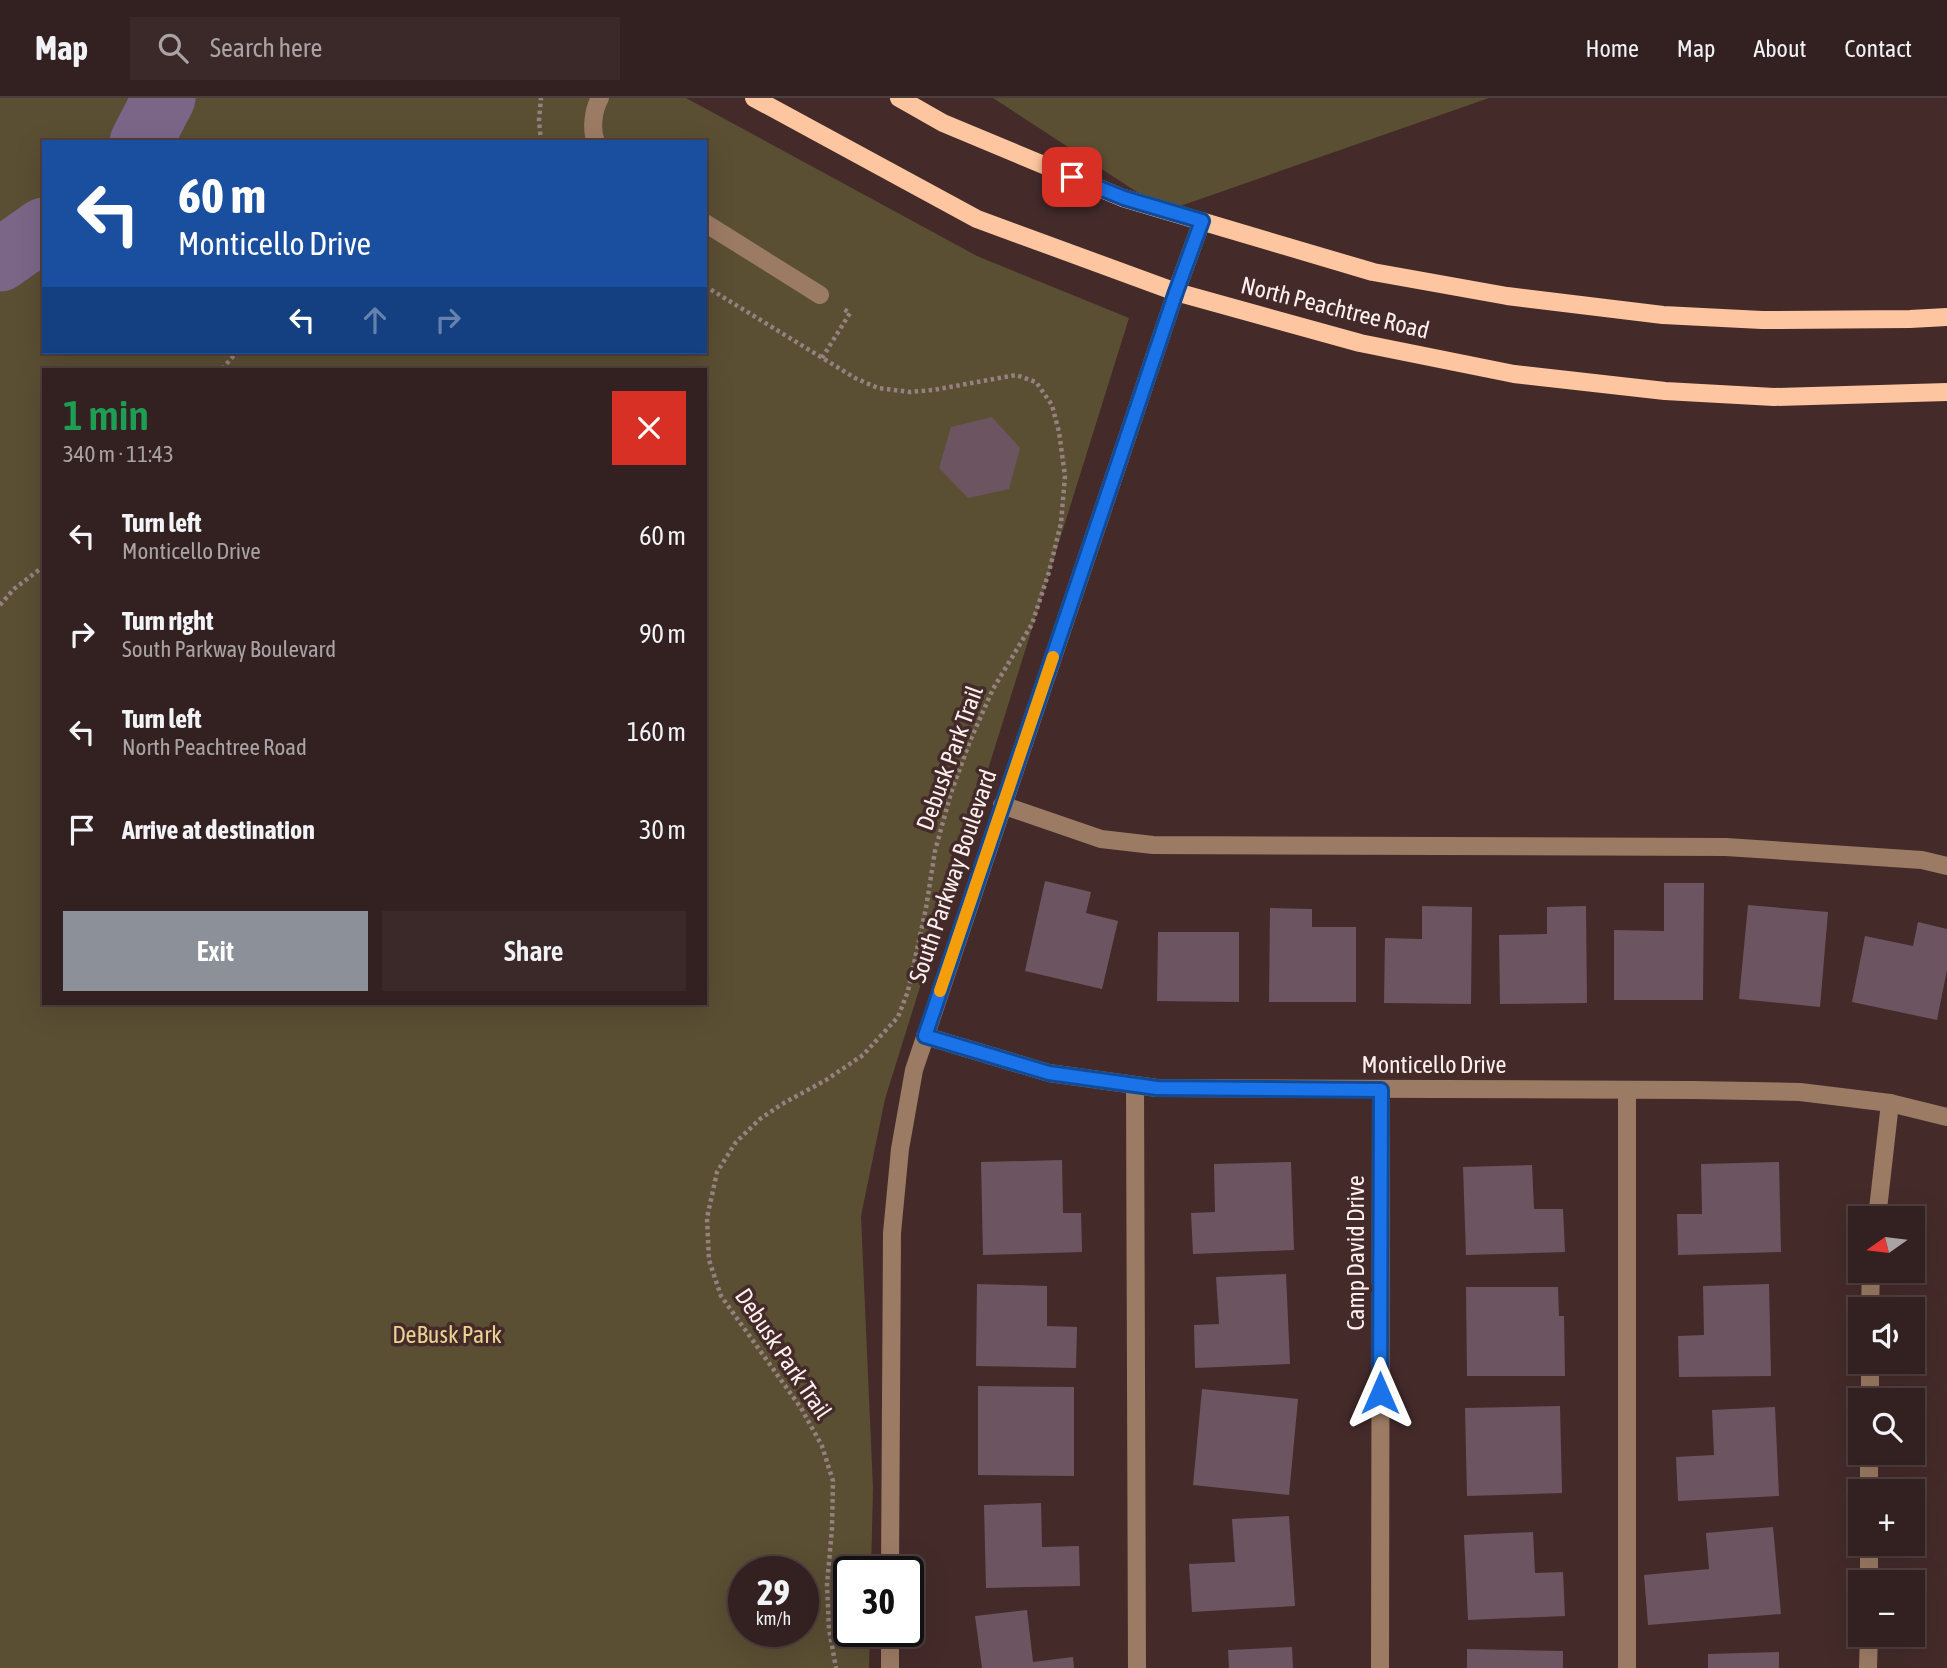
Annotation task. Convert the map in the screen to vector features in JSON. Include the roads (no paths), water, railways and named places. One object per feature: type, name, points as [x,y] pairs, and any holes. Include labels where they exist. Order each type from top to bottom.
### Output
[{"type":"main road","name":"North Peachtree Road","points":[[754,98],[977,219],[1176,292],[1360,343],[1514,374],[1665,390],[1774,397],[1947,392]]},
{"type":"main road","name":"North Peachtree Road","points":[[899,98],[943,123],[1124,198],[1373,272],[1507,296],[1663,315],[1750,320],[1947,317]]},
{"type":"street","points":[[595,140],[592,133],[600,98]]},
{"type":"street","name":"South Parkway Boulevard","points":[[890,1556],[892,1233],[900,1149],[914,1070],[1202,221]]},
{"type":"street","points":[[707,224],[820,295]]},
{"type":"street","points":[[1002,805],[1101,839],[1153,845],[1726,848],[1922,860],[1947,866]]},
{"type":"street","name":"Monticello Drive","points":[[925,1036],[1049,1073],[1135,1087],[1800,1093],[1890,1103],[1947,1117]]},
{"type":"street","points":[[1135,1087],[1137,1668]]},
{"type":"street","name":"Camp David Drive","points":[[1380,1668],[1381,1090]]},
{"type":"street","points":[[1627,1091],[1627,1668]]},
{"type":"street","points":[[1878,1206],[1890,1103]]},
{"type":"street","points":[[890,1647],[890,1668]]},
{"type":"street","points":[[1868,1668],[1869,1647]]},
{"type":"waterway","points":[[142,140],[164,98]]},
{"type":"waterway","points":[[0,260],[42,230]]},
{"type":"park label","name":"DeBusk Park","points":[[447,1335]]}]
